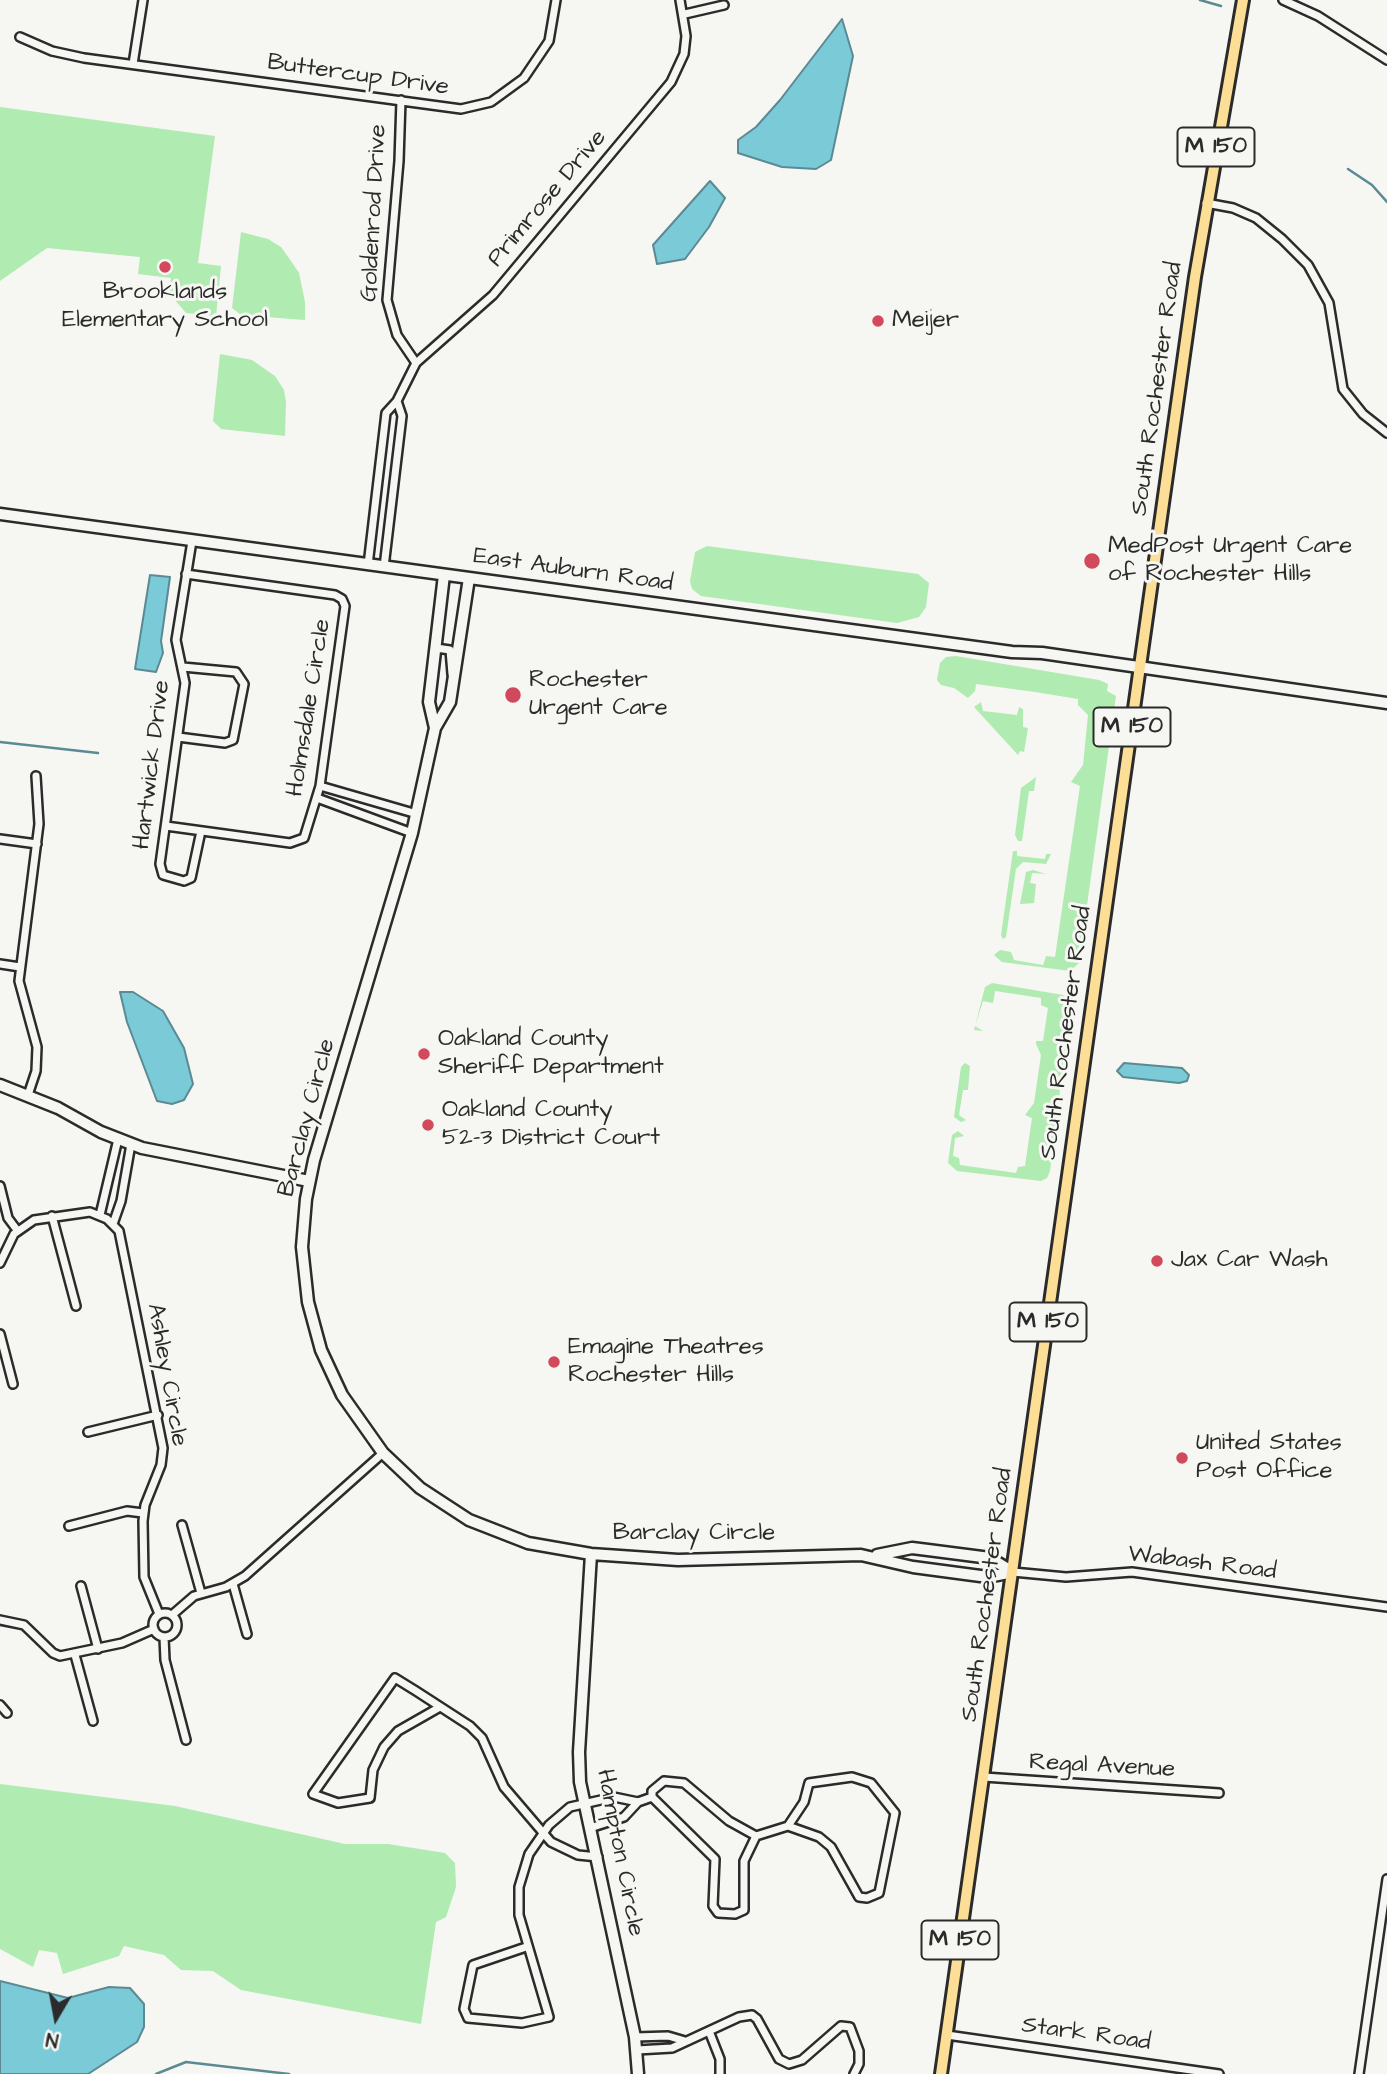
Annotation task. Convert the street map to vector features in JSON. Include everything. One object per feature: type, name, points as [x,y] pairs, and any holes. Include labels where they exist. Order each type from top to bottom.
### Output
[{"type":"main road","name":"South Rochester Road","points":[[941,2074],[1206,203],[1243,0]]},
{"type":"street","points":[[134,64],[143,0]]},
{"type":"street","name":"Buttercup Drive","points":[[20,37],[62,54],[461,109],[481,106],[500,98],[524,78],[545,49],[554,23],[556,0]]},
{"type":"street","name":"Primrose Drive","points":[[368,565],[386,413],[397,401],[416,363],[438,340],[484,305],[664,91],[684,54],[685,15],[680,0]]},
{"type":"street","points":[[1283,0],[1318,16],[1387,61]]},
{"type":"street","points":[[685,15],[724,5]]},
{"type":"street","name":"Goldenrod Drive","points":[[401,100],[399,161],[387,300],[397,335],[416,363]]},
{"type":"street","points":[[1206,203],[1233,208],[1256,218],[1308,265],[1323,290],[1332,315],[1338,370],[1343,389],[1363,414],[1387,433]]},
{"type":"street","points":[[384,567],[402,416],[397,401]]},
{"type":"street","points":[[380,465],[397,467]]},
{"type":"street","name":"East Auburn Road","points":[[0,514],[1018,653],[1042,653],[1387,703]]},
{"type":"street","name":"Hartwick Drive","points":[[192,541],[176,640],[185,683],[160,869],[168,878],[188,880],[194,874],[201,831]]},
{"type":"street","name":"Holmsdale Circle","points":[[166,826],[296,843],[306,833],[320,786],[345,607],[342,599],[335,595],[187,574]]},
{"type":"street","name":"Barclay Circle","points":[[435,729],[429,702],[444,575]]},
{"type":"street","name":"Barclay Circle","points":[[469,578],[450,702],[435,729],[412,833],[309,1181],[302,1247],[313,1325],[342,1395],[383,1453],[427,1493],[470,1520],[528,1543],[591,1554],[695,1560],[795,1555],[873,1556],[912,1548],[990,1558],[1013,1572]]},
{"type":"street","points":[[436,648],[450,650],[453,679]]},
{"type":"street","points":[[178,737],[225,743],[233,740],[244,684],[236,672],[183,667]]},
{"type":"street","points":[[28,1096],[37,1058],[35,1039],[21,995],[20,967],[37,844],[39,814],[36,776]]},
{"type":"street","points":[[320,786],[417,814]]},
{"type":"street","points":[[317,798],[412,833]]},
{"type":"street","points":[[0,839],[37,844]]},
{"type":"street","points":[[0,964],[20,967]]},
{"type":"street","points":[[0,1086],[28,1096],[131,1144],[309,1181]]},
{"type":"street","points":[[100,1215],[118,1139]]},
{"type":"street","points":[[1,1259],[17,1230],[27,1223],[81,1212],[100,1215],[113,1224],[121,1201],[131,1144]]},
{"type":"street","points":[[110,1173],[124,1174]]},
{"type":"street","points":[[0,1186],[8,1218],[17,1230]]},
{"type":"street","points":[[52,1216],[76,1306]]},
{"type":"street","name":"Ashley Circle","points":[[113,1224],[122,1238],[158,1415],[162,1458],[143,1513],[144,1577],[159,1614]]},
{"type":"street","points":[[0,1334],[13,1384]]},
{"type":"street","points":[[88,1432],[158,1415]]},
{"type":"street","points":[[186,1740],[165,1660],[164,1637],[154,1629],[153,1620],[159,1614],[172,1615],[201,1593],[233,1584],[383,1453]]},
{"type":"street","points":[[69,1526],[127,1511],[143,1513]]},
{"type":"street","points":[[182,1525],[201,1593]]},
{"type":"street","name":"Hampton Circle","points":[[591,1554],[579,1752],[590,1828],[635,2037],[638,2074]]},
{"type":"street","name":"Barclay Circle","points":[[873,1556],[913,1567],[988,1577],[1013,1572]]},
{"type":"street","name":"Wabash Road","points":[[1013,1572],[1066,1577],[1132,1572],[1387,1607]]},
{"type":"street","points":[[233,1584],[247,1634]]},
{"type":"street","points":[[81,1586],[98,1649]]},
{"type":"street","points":[[164,1637],[176,1631],[177,1622],[172,1615]]},
{"type":"street","points":[[0,1620],[24,1625],[52,1653],[75,1655],[131,1640],[154,1629]]},
{"type":"street","points":[[75,1655],[93,1721]]},
{"type":"street","points":[[440,1707],[398,1731],[383,1747],[373,1770],[370,1798],[338,1803],[313,1794],[395,1678],[440,1707],[482,1738],[504,1787],[542,1834],[563,1850],[598,1857]]},
{"type":"street","points":[[0,1705],[7,1713]]},
{"type":"street","points":[[756,1836],[744,1861],[744,1910],[735,1914],[718,1913],[713,1906],[715,1859],[652,1797],[652,1791],[664,1781],[684,1783],[735,1826],[756,1836],[788,1826],[819,1837],[831,1847],[859,1897],[867,1898],[882,1889],[895,1813],[867,1781],[852,1777],[809,1783],[804,1802],[788,1826]]},
{"type":"street","name":"Regal Avenue","points":[[984,1777],[1219,1794]]},
{"type":"street","points":[[526,1947],[473,1965],[464,2009],[468,2018],[522,2023],[549,2017],[526,1947],[519,1915],[519,1887],[525,1865],[542,1834],[564,1811],[585,1802],[614,1797],[638,1802]]},
{"type":"street","points":[[590,1828],[624,1817],[638,1802],[652,1797]]},
{"type":"street","points":[[1359,2074],[1387,1879]]},
{"type":"street","points":[[637,2050],[671,2048],[739,2017],[752,2015],[779,2059],[789,2064],[802,2060],[836,2029],[846,2025],[853,2032],[859,2051],[859,2064],[854,2074]]},
{"type":"street","points":[[709,2031],[720,2059],[720,2074]]},
{"type":"street","name":"Stark Road","points":[[947,2035],[1219,2074]]},
{"type":"street","points":[[635,2037],[668,2036],[685,2040]]},
{"type":"green space","points":[[0,107],[215,136],[198,263],[221,266],[216,316],[186,313],[169,293],[171,278],[138,274],[140,257],[47,248],[0,281]]},
{"type":"green space","points":[[241,232],[268,239],[281,247],[299,273],[305,302],[305,320],[241,315],[232,308]]},
{"type":"green space","points":[[220,354],[252,360],[275,376],[284,390],[286,402],[285,436],[221,429],[213,421]]},
{"type":"green space","points":[[707,546],[918,574],[929,583],[926,607],[919,617],[897,623],[701,596],[692,589],[690,581],[695,552]]},
{"type":"green space","points":[[956,656],[1099,680],[1108,684],[1107,691],[1116,696],[1079,963],[1070,971],[1002,962],[994,955],[1000,950],[1011,952],[1014,960],[1043,965],[1046,956],[1055,957],[1080,786],[1071,782],[1083,765],[1088,715],[1078,705],[1078,699],[1035,692],[976,684],[975,691],[968,698],[954,688],[941,685],[937,680],[940,663],[946,657]]},
{"type":"green space","points":[[981,702],[983,711],[1017,715],[1019,707],[1023,709],[1023,727],[1028,728],[1024,752],[1020,751],[1018,755],[974,707]]},
{"type":"green space","points":[[1036,777],[1034,791],[1029,791],[1022,841],[1018,841],[1015,835],[1021,788]]},
{"type":"green space","points":[[1013,851],[1017,851],[1017,856],[1045,859],[1046,854],[1051,854],[1046,864],[1023,862],[1016,869],[1006,937],[1003,939],[1001,935]]},
{"type":"green space","points":[[1033,870],[1046,874],[1032,873],[1030,883],[1036,884],[1034,903],[1020,904],[1026,872]]},
{"type":"green space","points":[[992,983],[1063,995],[1071,1001],[1050,1171],[1047,1178],[1041,1181],[957,1171],[948,1163],[952,1135],[958,1131],[964,1136],[955,1138],[953,1156],[959,1158],[960,1165],[1016,1173],[1018,1167],[1025,1166],[1032,1118],[1025,1115],[1034,1103],[1041,1055],[1036,1041],[1043,1041],[1048,1008],[1041,1005],[1041,998],[995,991],[993,1003],[983,1001],[975,1026],[985,987]]},
{"type":"green space","points":[[965,1063],[970,1066],[968,1090],[963,1090],[959,1115],[966,1120],[961,1122],[954,1117],[961,1067]]},
{"type":"green space","points":[[0,1784],[175,1806],[345,1844],[388,1844],[445,1853],[455,1863],[456,1887],[446,1917],[436,1922],[421,2024],[241,1990],[213,1971],[181,1970],[164,1955],[124,1946],[119,1956],[63,1974],[57,1953],[39,1950],[33,1967],[0,1949]]},
{"type":"water","points":[[842,19],[853,56],[831,160],[816,169],[782,167],[738,153],[738,140],[756,127],[780,100]]},
{"type":"water","points":[[710,181],[725,198],[709,227],[685,259],[657,264],[653,245]]},
{"type":"water","points":[[150,575],[170,577],[161,641],[163,653],[156,672],[135,669]]},
{"type":"water","points":[[120,992],[133,992],[163,1011],[184,1048],[193,1084],[184,1100],[172,1104],[157,1101],[127,1022]]},
{"type":"water","points":[[1124,1063],[1182,1068],[1189,1075],[1187,1081],[1179,1083],[1123,1077],[1117,1071]]},
{"type":"water","points":[[0,1981],[68,1998],[109,1987],[130,1988],[144,2004],[144,2027],[137,2042],[88,2074],[0,2074]]},
{"type":"waterway","points":[[1200,0],[1221,6]]},
{"type":"waterway","points":[[1348,169],[1372,185],[1387,202]]},
{"type":"waterway","points":[[0,742],[98,753]]},
{"type":"waterway","points":[[156,2074],[186,2062],[289,2074]]},
{"type":"place","name":"Brooklands Elementary School","points":[[165,267]]},
{"type":"place","name":"Meijer","points":[[878,321]]},
{"type":"place","name":"MedPost Urgent Care of Rochester Hills","points":[[1092,561]]},
{"type":"place","name":"Rochester Urgent Care","points":[[513,695]]},
{"type":"place","name":"Oakland County Sheriff Department","points":[[424,1054]]},
{"type":"place","name":"Oakland County 52-3 District Court","points":[[428,1125]]},
{"type":"place","name":"Jax Car Wash","points":[[1157,1261]]},
{"type":"place","name":"Emagine Theatres Rochester Hills","points":[[554,1362]]},
{"type":"place","name":"United States Post Office","points":[[1182,1458]]}]
